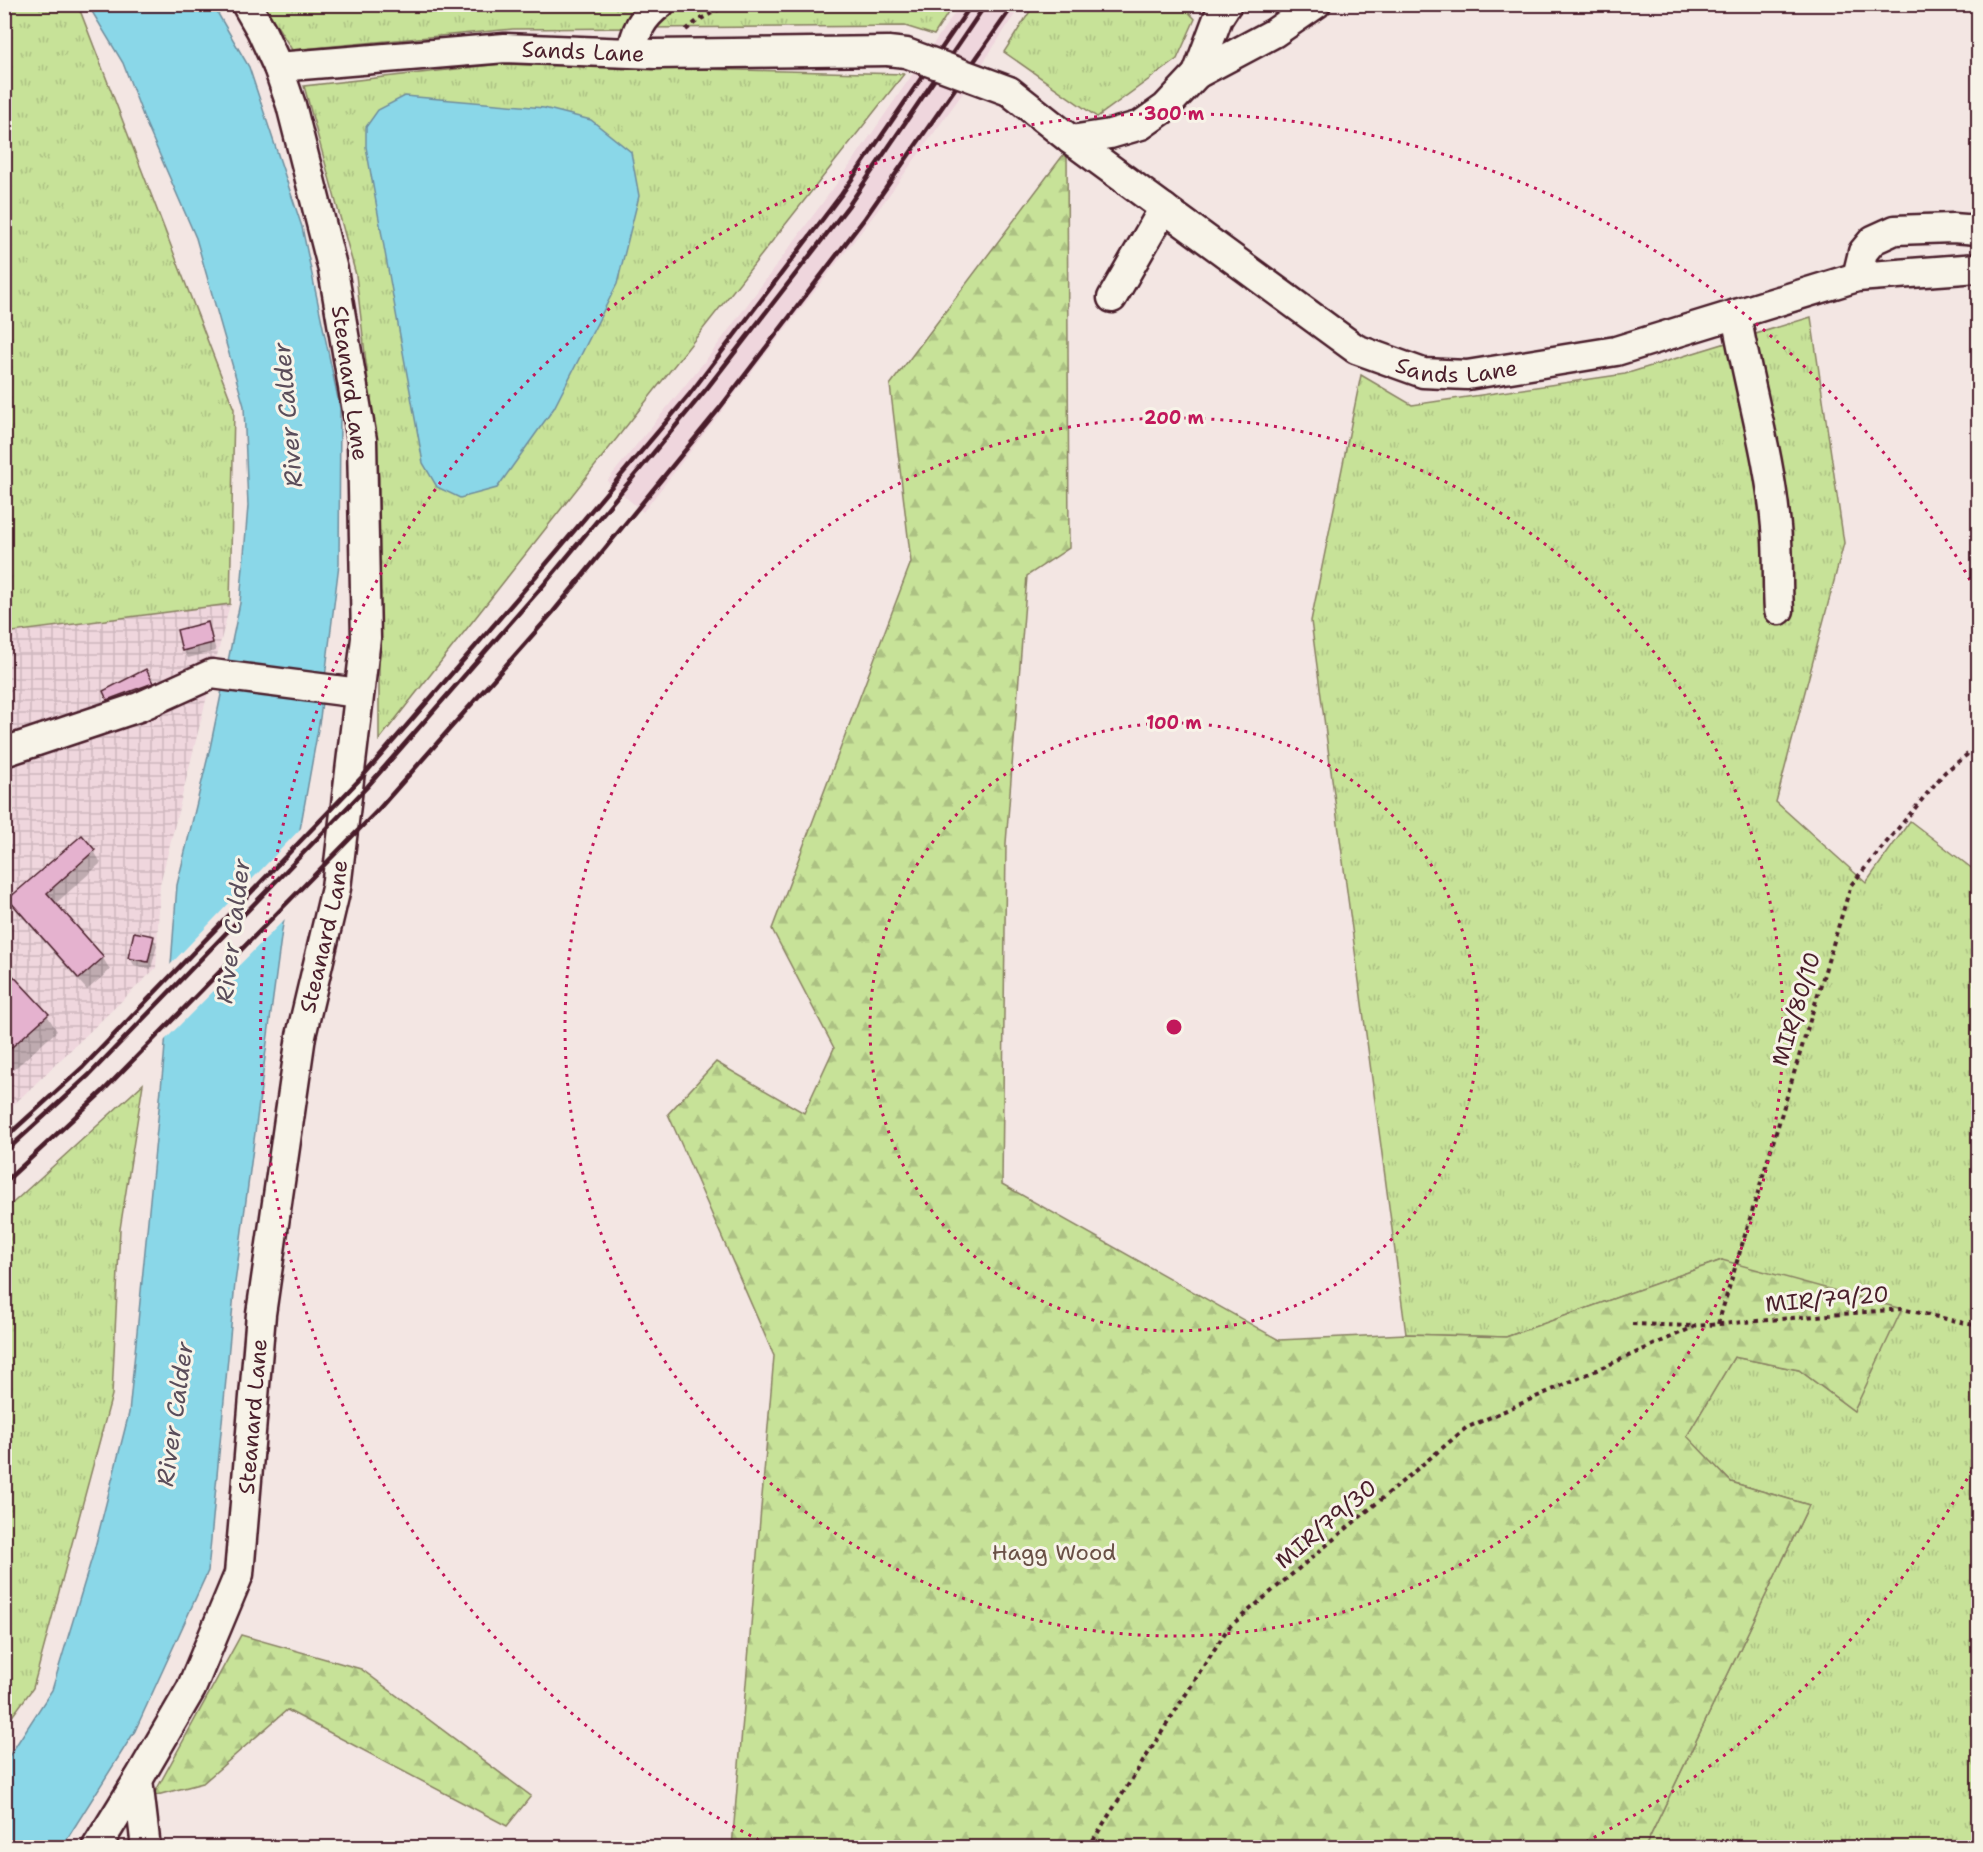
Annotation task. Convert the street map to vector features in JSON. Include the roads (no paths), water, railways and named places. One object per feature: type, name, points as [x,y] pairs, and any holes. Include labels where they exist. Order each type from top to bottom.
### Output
[{"type":"street","name":"Steanard Lane","points":[[96,1848],[191,1689],[239,1574],[261,1314],[301,1036],[336,888],[351,692],[366,638],[362,440],[333,270],[291,105],[278,67],[246,4]]},
{"type":"street","points":[[632,53],[634,39],[641,22],[660,4]]},
{"type":"street","points":[[1197,74],[1218,18],[1227,4]]},
{"type":"street","points":[[1071,140],[1110,134],[1141,125],[1165,108],[1197,74],[1274,33],[1316,4]]},
{"type":"street","name":"Sands Lane","points":[[278,67],[505,48],[632,53],[888,51],[906,53],[1009,91],[1071,140],[1356,349],[1423,373],[1467,375],[1617,351],[1857,277],[1978,268]]},
{"type":"street","points":[[1112,298],[1164,208]]},
{"type":"street","points":[[1857,277],[1863,252],[1873,240],[1895,230],[1953,228],[1978,230]]},
{"type":"street","points":[[1736,315],[1745,368],[1758,414],[1776,527],[1779,610]]},
{"type":"street","points":[[4,752],[138,707],[213,674],[351,692]]},
{"type":"street","points":[[138,1780],[146,1848]]},
{"type":"water","name":"River Calder","points":[[88,5],[213,5],[249,67],[302,227],[340,408],[339,564],[320,718],[282,930],[235,1283],[208,1571],[135,1731],[62,1847],[5,1847],[4,1764],[52,1690],[94,1551],[129,1413],[164,1058],[177,885],[210,748],[240,603],[248,506],[244,406],[196,238],[145,121],[123,63]]},
{"type":"water","points":[[405,96],[544,108],[591,120],[631,152],[639,196],[617,284],[554,408],[497,488],[460,498],[437,487],[423,463],[366,147],[366,127],[378,110]]},
{"type":"railway","points":[[4,1139],[83,1067],[362,777],[519,596],[689,395],[841,195],[972,4]]},
{"type":"railway","points":[[4,1153],[89,1075],[367,787],[547,581],[708,387],[849,205],[986,4]]},
{"type":"railway","points":[[4,1183],[102,1092],[378,810],[553,612],[719,409],[865,218],[1014,4]]},
{"type":"park label","name":"Hagg Wood","points":[[1054,1552]]}]
